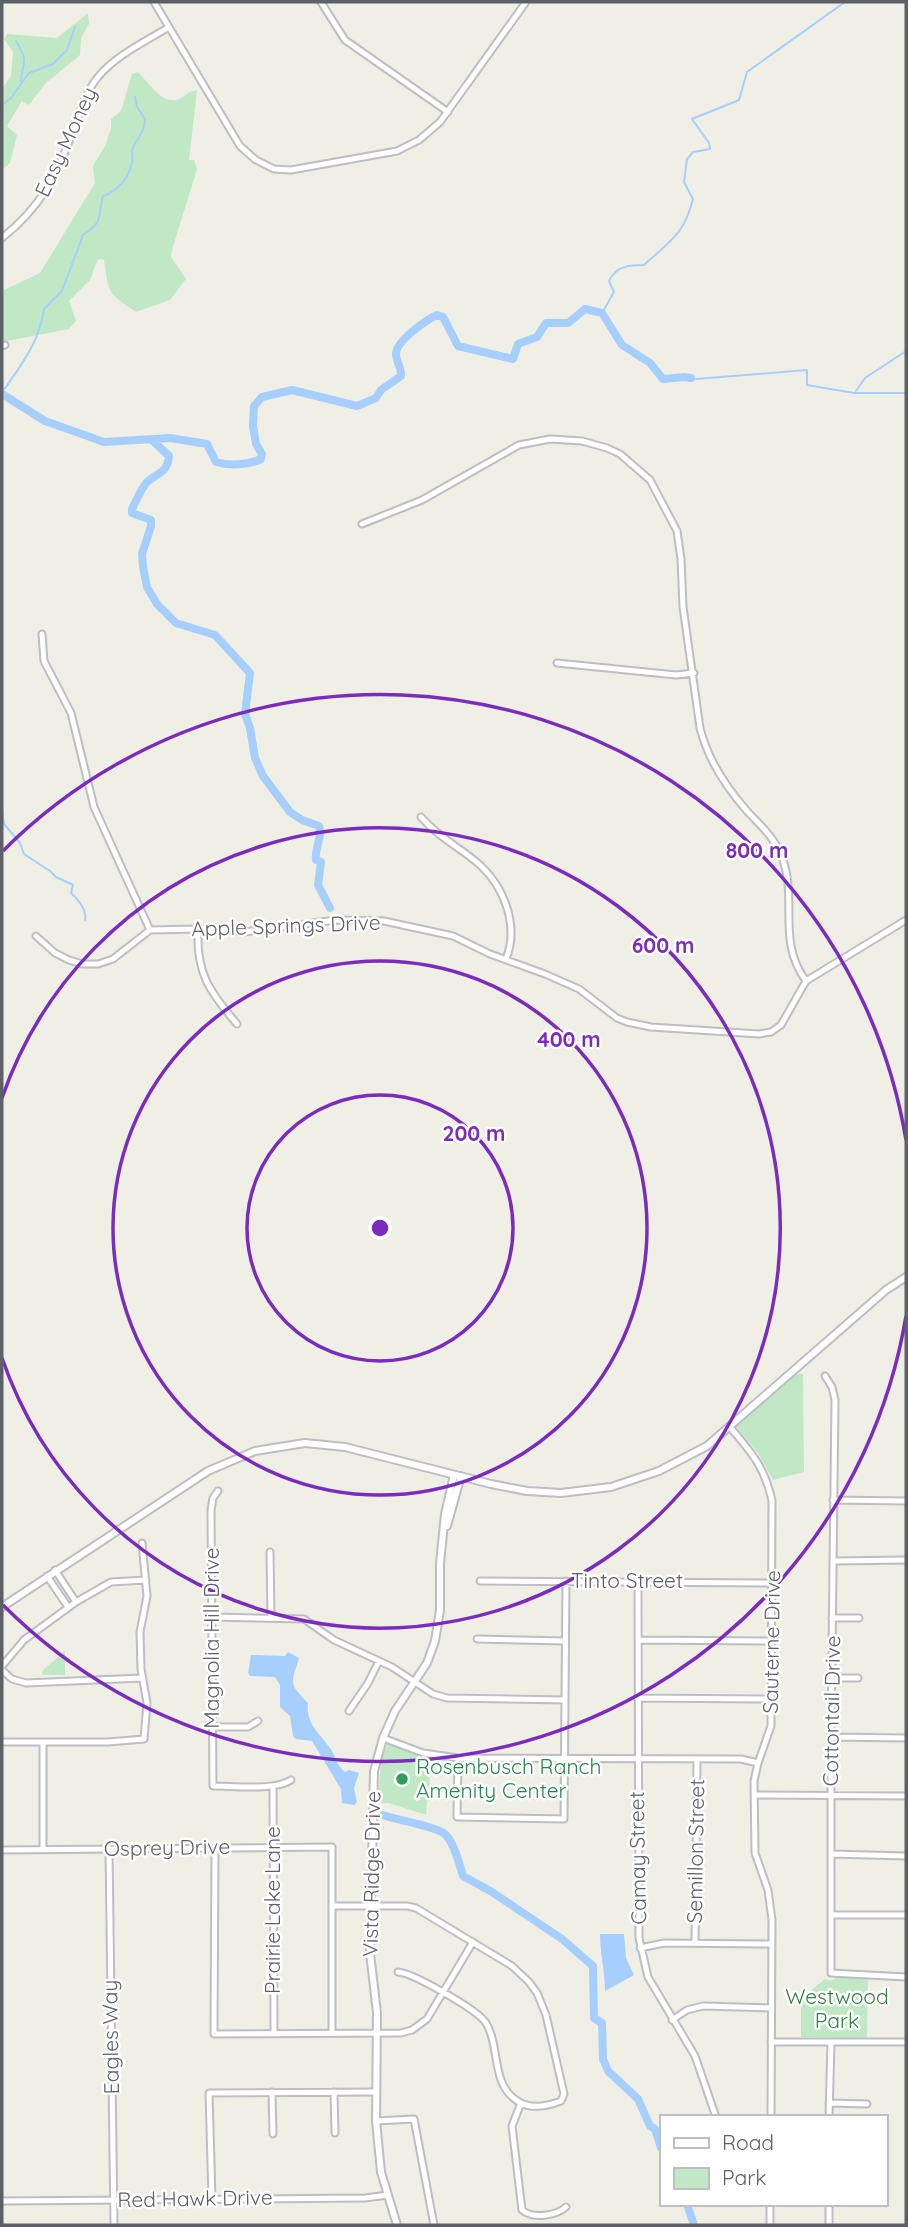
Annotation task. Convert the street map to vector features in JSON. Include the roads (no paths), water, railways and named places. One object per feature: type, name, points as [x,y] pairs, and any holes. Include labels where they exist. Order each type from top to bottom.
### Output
[{"type":"street","points":[[154,2],[240,146],[256,160],[274,169],[291,170],[397,151],[419,140],[440,122],[526,2]]},
{"type":"street","points":[[321,2],[345,40],[448,111]]},
{"type":"street","name":"Easy Money","points":[[2,238],[25,218],[47,191],[60,166],[84,101],[97,78],[115,61],[169,27]]},
{"type":"street","points":[[362,524],[422,500],[519,444],[551,439],[582,441],[607,448],[620,454],[650,480],[675,525],[681,559],[683,607],[700,728],[707,754],[723,781],[765,829],[782,857],[787,877],[791,954],[806,981]]},
{"type":"street","points":[[36,936],[55,954],[82,964],[98,964],[113,959],[150,930],[94,807],[71,713],[44,661],[42,634]]},
{"type":"street","points":[[557,663],[676,675],[694,673]]},
{"type":"street","points":[[421,817],[440,837],[477,863],[498,888],[512,927],[506,959]]},
{"type":"street","name":"Apple Springs Drive","points":[[150,930],[245,932],[336,920],[369,919],[453,936],[565,982],[579,989],[617,1018],[651,1027],[759,1034],[771,1032],[780,1025],[806,981],[906,920]]},
{"type":"street","points":[[198,929],[197,948],[202,973],[212,993],[237,1024]]},
{"type":"street","points":[[2,1607],[208,1471],[255,1451],[289,1445],[345,1447],[527,1491],[561,1493],[611,1487],[659,1471],[707,1446],[886,1290],[906,1277]]},
{"type":"street","name":"Cottontail Drive","points":[[825,1376],[832,1387],[835,1400],[831,1973],[906,1977]]},
{"type":"street","name":"Sauterne Drive","points":[[729,1426],[758,1459],[772,1501],[773,1699],[771,1726],[754,1781],[755,1853],[768,1890],[772,1920],[771,2115]]},
{"type":"street","name":"Vista Ridge Drive","points":[[397,2225],[381,2172],[376,2122],[377,2013],[370,1953],[374,1771],[383,1738],[395,1711],[427,1662],[438,1626],[440,1563],[457,1476]]},
{"type":"street","name":"Magnolia Hill Drive","points":[[218,1491],[211,1503],[213,1786],[272,1786]]},
{"type":"street","points":[[833,1500],[906,1501]]},
{"type":"street","points":[[2,1742],[144,1739],[147,1703],[142,1678],[140,1632],[147,1605],[142,1543]]},
{"type":"street","points":[[270,1552],[271,1618]]},
{"type":"street","points":[[834,1561],[906,1560]]},
{"type":"street","points":[[55,1570],[76,1602]]},
{"type":"street","points":[[47,1576],[68,1607]]},
{"type":"street","points":[[142,1678],[26,1683],[12,1679],[2,1668],[24,1640],[76,1602],[111,1582],[146,1580]]},
{"type":"street","name":"Tinto Street","points":[[480,1581],[773,1583]]},
{"type":"street","points":[[458,1758],[457,1817],[564,1819],[566,1581]]},
{"type":"street","name":"Camay Street","points":[[638,1581],[637,1919],[640,1948],[648,1977],[701,2070],[715,2115]]},
{"type":"street","points":[[212,1617],[298,1617],[310,1621],[334,1640],[379,1661],[433,1694],[447,1698],[565,1700]]},
{"type":"street","points":[[832,1618],[859,1618]]},
{"type":"street","points":[[477,1639],[565,1640]]},
{"type":"street","points":[[638,1640],[773,1641]]},
{"type":"street","points":[[349,1711],[379,1661]]},
{"type":"street","points":[[832,1678],[858,1678]]},
{"type":"street","points":[[637,1698],[773,1699]]},
{"type":"street","points":[[213,1727],[248,1727],[258,1721]]},
{"type":"street","points":[[831,1737],[906,1738]]},
{"type":"street","points":[[383,1738],[423,1753],[458,1758],[741,1759],[758,1763]]},
{"type":"street","points":[[43,1743],[43,1849]]},
{"type":"street","name":"Semillon Street","points":[[695,1943],[697,1759]]},
{"type":"street","points":[[272,1786],[291,1780]]},
{"type":"street","name":"Prairie Lake Lane","points":[[272,1786],[274,2034]]},
{"type":"street","points":[[754,1795],[906,1796]]},
{"type":"street","name":"Osprey Drive","points":[[2,1850],[332,1847],[332,1906]]},
{"type":"street","points":[[215,1848],[214,2034],[401,2033],[419,2026],[427,2019],[473,1942]]},
{"type":"street","name":"Eagles Way","points":[[109,1849],[114,2225]]},
{"type":"street","points":[[831,1854],[906,1856]]},
{"type":"street","points":[[332,2034],[332,1906],[416,1908],[512,1966],[537,1993],[552,2037],[563,2098],[556,2103],[540,2106],[521,2103],[503,2086],[490,2031],[485,2022],[475,2012],[412,1975],[398,1972]]},
{"type":"street","points":[[831,1915],[906,1915]]},
{"type":"street","points":[[640,1948],[664,1943],[772,1944]]},
{"type":"street","points":[[672,2020],[687,2010],[703,2006],[771,2008]]},
{"type":"street","points":[[771,2042],[906,2042]]},
{"type":"street","points":[[829,2115],[831,2042]]},
{"type":"street","points":[[272,2092],[273,2134]]},
{"type":"street","points":[[334,2092],[335,2133]]},
{"type":"street","points":[[212,2199],[209,2093],[376,2092]]},
{"type":"street","points":[[521,2103],[512,2126],[522,2210],[531,2216],[556,2213],[566,2207]]},
{"type":"street","points":[[829,2103],[867,2104]]},
{"type":"street","points":[[376,2122],[414,2119],[434,2225]]},
{"type":"street","name":"Red Hawk Drive","points":[[2,2201],[365,2198],[388,2195]]},
{"type":"street","points":[[770,2206],[770,2225]]},
{"type":"street","points":[[829,2206],[829,2225]]},
{"type":"water","points":[[288,1652],[299,1658],[293,1682],[308,1703],[309,1716],[314,1727],[341,1768],[345,1772],[349,1770],[359,1773],[354,1788],[357,1802],[354,1805],[342,1803],[341,1789],[312,1741],[296,1739],[293,1736],[290,1716],[280,1707],[280,1685],[275,1677],[250,1676],[248,1673],[251,1655],[285,1656]]},
{"type":"water","points":[[600,1934],[624,1934],[626,1958],[634,1975],[605,1991],[601,1949]]},
{"type":"waterway","points":[[602,313],[614,292],[609,281],[615,272],[628,266],[644,265],[668,244],[685,221],[693,199],[684,182],[687,159],[693,152],[710,149],[709,143],[692,119],[739,100],[747,72],[845,2]]},
{"type":"waterway","points":[[2,105],[11,98],[29,73],[53,64],[67,50],[75,27]]},
{"type":"waterway","points":[[16,41],[24,58],[21,82]]},
{"type":"waterway","points":[[2,391],[34,343],[44,309],[62,291],[83,235],[99,219],[103,196],[118,187],[128,173],[132,151],[143,130],[145,119],[137,107],[135,97]]},
{"type":"waterway","points":[[2,394],[45,421],[104,442],[170,438],[207,444],[216,462],[233,464],[261,459],[262,454],[256,444],[253,426],[254,406],[262,397],[292,390],[357,406],[376,398],[381,390],[401,376],[396,354],[401,343],[419,326],[437,315],[443,317],[458,346],[513,359],[518,344],[537,337],[546,323],[568,323],[585,309],[602,313],[622,345],[650,363],[663,379],[691,378]]},
{"type":"waterway","points":[[856,391],[865,378],[906,351]]},
{"type":"waterway","points":[[696,379],[807,370],[807,385],[854,393],[906,393]]},
{"type":"waterway","points":[[152,440],[169,456],[168,462],[164,470],[145,485],[132,509],[132,513],[151,520],[142,554],[147,587],[157,604],[176,623],[215,635],[250,673],[245,714],[255,758],[263,776],[290,812],[319,826],[316,860],[321,862],[318,885],[330,908]]},
{"type":"waterway","points":[[2,809],[4,824],[20,843],[24,854],[56,877],[73,885],[71,893],[83,909],[85,920]]},
{"type":"waterway","points":[[383,1815],[442,1832],[454,1849],[463,1876],[562,1939],[593,1966],[594,2018],[602,2023],[603,2059],[608,2071],[638,2099],[650,2126],[655,2129],[660,2145]]},
{"type":"waterway","points":[[688,2206],[694,2225]]},
{"type":"place","name":"Rosenbusch Ranch Amenity Center","points":[[402,1779]]},
{"type":"park label","name":"Westwood Park","points":[[837,2009]]}]
